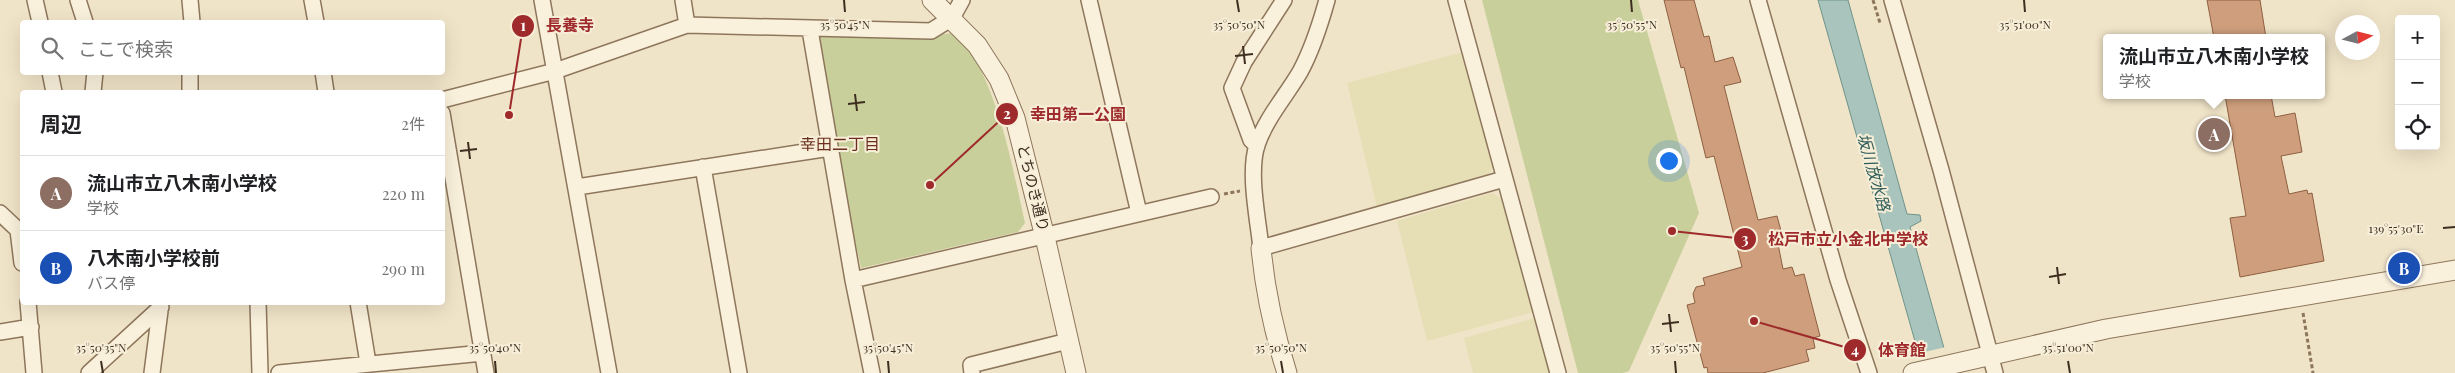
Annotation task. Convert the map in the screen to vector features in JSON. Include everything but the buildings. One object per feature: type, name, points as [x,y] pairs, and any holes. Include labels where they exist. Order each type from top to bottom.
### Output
[{"type":"street","points":[[35,0],[40,20]]},
{"type":"street","points":[[78,0],[84,20]]},
{"type":"street","points":[[190,0],[192,20]]},
{"type":"street","points":[[312,0],[316,20]]},
{"type":"street","points":[[542,0],[610,373]]},
{"type":"street","points":[[683,0],[687,26]]},
{"type":"street","name":"とちのき通り","points":[[932,0],[978,45],[1000,79],[1015,118],[1076,373]]},
{"type":"street","points":[[445,99],[555,71],[687,26],[931,31],[952,18],[962,0]]},
{"type":"street","points":[[1089,0],[1139,212]]},
{"type":"street","points":[[1257,146],[1252,140],[1232,88],[1244,62],[1284,0]]},
{"type":"street","points":[[1287,373],[1264,279],[1255,188],[1257,146],[1265,126],[1300,71],[1311,48],[1327,0]]},
{"type":"street","points":[[1456,0],[1558,373]]},
{"type":"street","points":[[1758,0],[1836,270],[1869,373]]},
{"type":"street","points":[[1892,0],[1956,226],[1988,362]]},
{"type":"street","points":[[810,30],[853,280],[872,373]]},
{"type":"street","points":[[51,75],[54,90]]},
{"type":"street","points":[[93,90],[95,75]]},
{"type":"street","points":[[190,75],[190,90]]},
{"type":"street","points":[[323,75],[326,90]]},
{"type":"street","points":[[445,131],[486,373]]},
{"type":"street","points":[[576,187],[830,148]]},
{"type":"street","points":[[704,167],[739,373]]},
{"type":"street","points":[[1261,248],[1504,179]]},
{"type":"street","points":[[853,280],[1045,237],[1139,212],[1211,197]]},
{"type":"street","points":[[0,213],[20,227]]},
{"type":"street","points":[[1913,373],[1988,362],[2106,329],[2455,270]]},
{"type":"street","points":[[28,305],[34,373]]},
{"type":"street","points":[[89,373],[161,305]]},
{"type":"street","points":[[152,373],[161,305]]},
{"type":"street","points":[[258,305],[260,373]]},
{"type":"street","points":[[358,305],[368,363]]},
{"type":"street","points":[[0,332],[31,327]]},
{"type":"street","points":[[972,373],[971,365],[1068,341]]},
{"type":"street","points":[[279,373],[368,363],[483,354]]},
{"type":"path","points":[[1211,197],[1255,188]]},
{"type":"path","points":[[2300,295],[2313,373]]},
{"type":"shaded area","points":[[1463,52],[1494,167],[1488,175],[1377,207],[1347,83]]},
{"type":"shaded area","points":[[1492,193],[1504,200],[1533,312],[1427,341],[1397,221]]},
{"type":"shaded area","points":[[1535,318],[1550,373],[1473,373],[1464,338]]},
{"type":"green space","points":[[1482,0],[1638,0],[1699,213],[1629,371],[1623,373],[1578,373]]},
{"type":"green space","points":[[959,32],[973,54],[994,100],[1008,148],[1025,223],[1018,232],[861,268],[835,147],[815,34],[931,36]]},
{"type":"water","name":"坂川放水路","points":[[1818,0],[1848,0],[1907,214],[1920,215],[1921,221],[1910,227],[1951,373],[1924,373]]},
{"type":"pier","points":[[1946,347],[1954,373],[1922,373],[1916,354]]},
{"type":"place","name":"長養寺","points":[[509,115]]},
{"type":"place","name":"流山市立八木南小学校","points":[[2214,134]]},
{"type":"place","name":"幸田第一公園","points":[[930,185]]},
{"type":"place","name":"松戸市立小金北中学校","points":[[1672,231]]},
{"type":"place","name":"八木南小学校前","points":[[2404,268]]},
{"type":"place","name":"体育館","points":[[1754,321]]},
{"type":"district","name":"幸田二丁目","points":[[840,144]]}]
